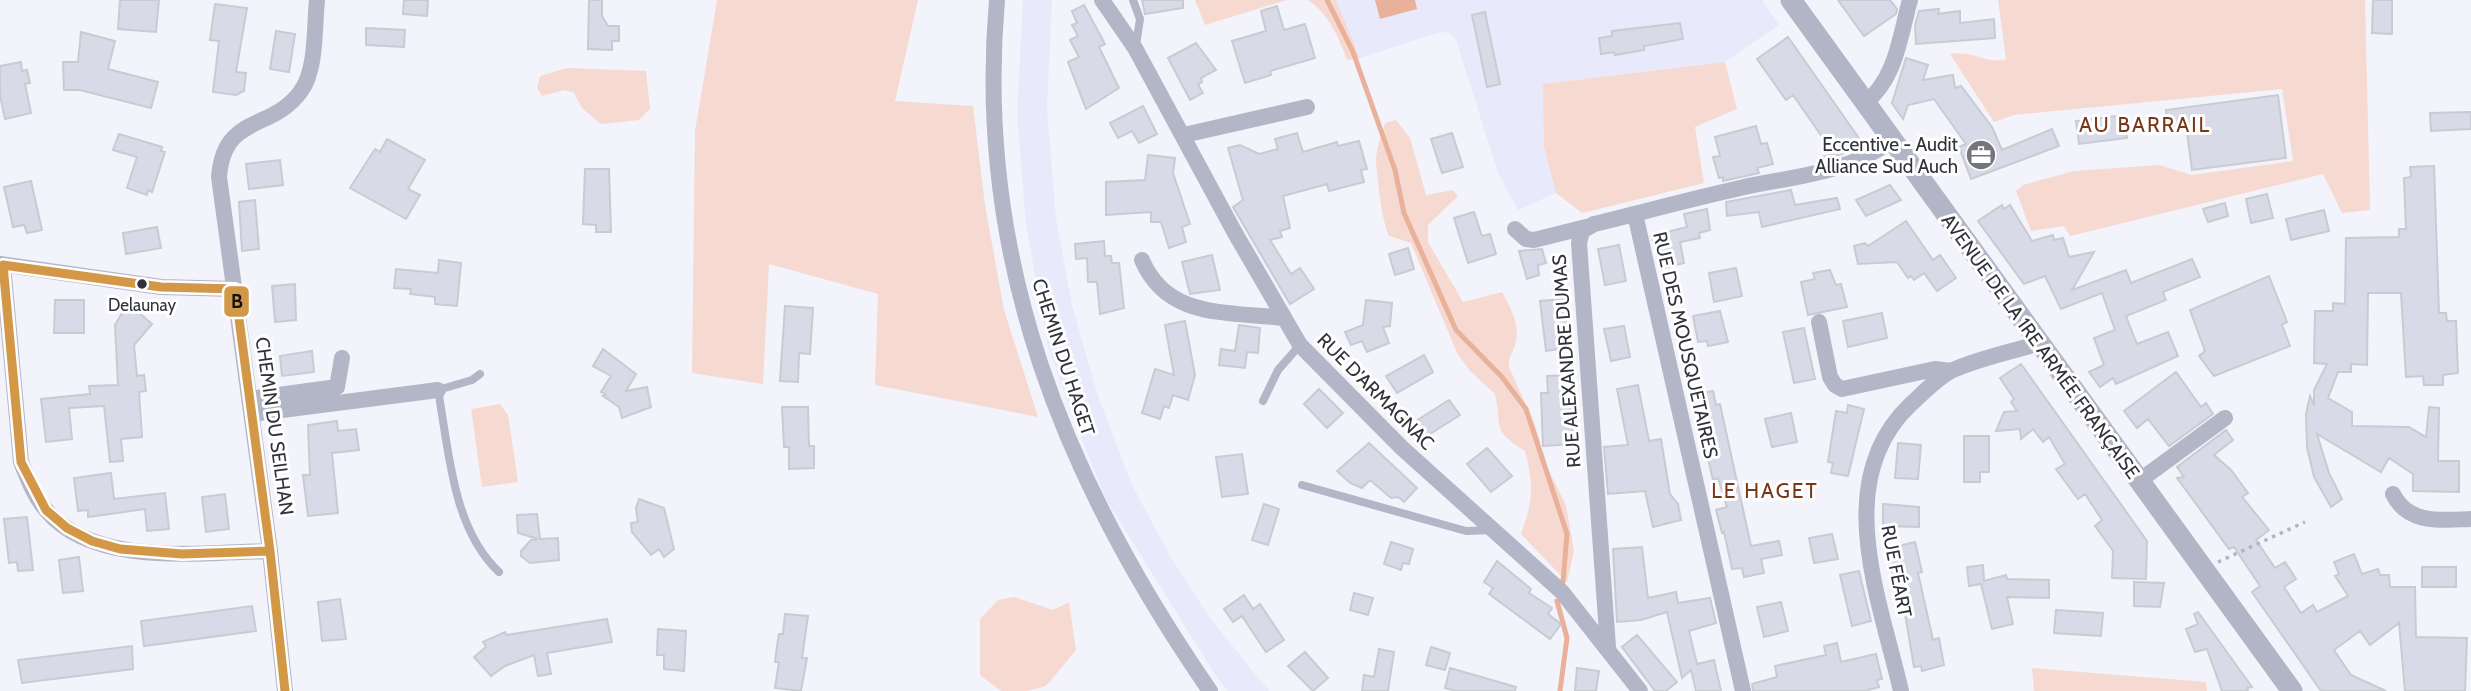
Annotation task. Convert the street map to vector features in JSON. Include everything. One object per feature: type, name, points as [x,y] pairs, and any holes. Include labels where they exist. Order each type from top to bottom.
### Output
[{"type":"main road","name":"AVENUE DE LA 1RE ARMÉE FRANÇAISE","points":[[1791,0],[2292,691]]},
{"type":"street","name":"CHEMIN DU SEILHAN","points":[[285,691],[270,551],[219,177],[220,157],[226,145],[239,131],[290,103],[302,90],[309,74],[317,0]]},
{"type":"street","name":"CHEMIN DU HAGET","points":[[998,0],[993,102],[1004,223],[1038,358],[1067,438],[1094,501],[1133,572],[1210,691]]},
{"type":"street","name":"RUE D'ARMAGNAC","points":[[1102,0],[1135,48],[1282,318],[1300,345],[1402,448],[1562,592],[1640,691]]},
{"type":"street","points":[[1865,103],[1879,92],[1888,77],[1910,0]]},
{"type":"street","points":[[1184,135],[1307,107]]},
{"type":"street","points":[[1515,229],[1526,239],[1534,240],[1743,187],[1835,169],[1866,157],[1892,140]]},
{"type":"street","name":"RUE DES MOUSQUETAIRES","points":[[1635,214],[1743,691]]},
{"type":"street","name":"RUE ALEXANDRE DUMAS","points":[[1586,227],[1579,243],[1608,647]]},
{"type":"street","points":[[1142,260],[1152,282],[1172,300],[1190,307],[1282,318]]},
{"type":"street","points":[[235,289],[161,287],[2,265],[21,462],[33,492],[46,510],[76,535],[100,545],[186,552],[270,551]]},
{"type":"street","points":[[1819,322],[1830,377],[1835,385],[1842,389],[1935,369],[1951,371]]},
{"type":"street","name":"RUE FÉART","points":[[1901,691],[1867,539],[1867,487],[1880,447],[1892,425],[1917,398],[1951,371],[2039,343]]},
{"type":"street","points":[[251,407],[337,387],[342,358]]},
{"type":"street","points":[[251,407],[438,390]]},
{"type":"street","points":[[2139,481],[2225,418]]},
{"type":"street","points":[[2393,494],[2402,508],[2420,518],[2471,519]]},
{"type":"lane","points":[[1133,0],[1140,19],[1135,48]]},
{"type":"lane","points":[[1263,401],[1278,370],[1300,345]]},
{"type":"lane","points":[[480,374],[463,383],[438,390],[462,507],[470,531],[488,562],[499,572]]},
{"type":"lane","points":[[1302,485],[1466,531],[1493,530]]},
{"type":"path","points":[[2203,569],[2305,522]]},
{"type":"shaded area","points":[[717,0],[918,0],[895,101],[973,106],[985,205],[1004,310],[1038,417],[875,385],[878,294],[769,264],[763,384],[692,373],[695,131]]},
{"type":"shaded area","points":[[1023,0],[1052,0],[1047,108],[1056,218],[1072,305],[1097,393],[1131,483],[1170,556],[1210,618],[1269,691],[1228,691],[1218,679],[1107,501],[1072,416],[1048,346],[1026,225],[1017,115]]},
{"type":"shaded area","points":[[1195,0],[1287,0],[1205,25]]},
{"type":"shaded area","points":[[1308,0],[1336,0],[1360,58],[1347,60],[1327,19]]},
{"type":"shaded area","points":[[1336,0],[1762,0],[1779,25],[1725,62],[1544,84],[1544,147],[1556,193],[1518,210],[1498,173],[1456,40],[1450,33],[1440,32],[1360,58]]},
{"type":"shaded area","points":[[1375,0],[1415,0],[1417,9],[1380,19]]},
{"type":"shaded area","points":[[1998,0],[2365,0],[2370,210],[2342,213],[2323,174],[2070,236],[2064,226],[2031,231],[2016,191],[2023,185],[2074,171],[2159,165],[2192,175],[2293,161],[2282,89],[2014,115],[1994,122],[1950,54],[2006,60]]},
{"type":"shaded area","points":[[1725,62],[1737,109],[1695,127],[1704,183],[1582,213],[1556,193],[1544,147],[1543,84]]},
{"type":"shaded area","points":[[567,68],[646,71],[650,109],[639,120],[601,124],[582,108],[574,93],[565,90],[542,96],[537,88],[540,76]]},
{"type":"shaded area","points":[[1396,120],[1410,138],[1426,195],[1453,190],[1458,196],[1428,225],[1428,242],[1463,302],[1502,292],[1514,317],[1517,338],[1509,367],[1535,425],[1548,469],[1566,505],[1574,551],[1567,582],[1521,534],[1531,493],[1525,451],[1507,438],[1500,428],[1495,394],[1470,371],[1457,353],[1411,243],[1389,236],[1386,229],[1376,156],[1385,123]]},
{"type":"shaded area","points":[[500,404],[508,415],[518,482],[482,487],[471,409]]},
{"type":"shaded area","points":[[1014,597],[1053,610],[1069,602],[1076,650],[1046,686],[1027,691],[1001,691],[980,675],[980,619],[998,600]]},
{"type":"shaded area","points":[[2032,668],[2206,682],[2207,691],[2034,691]]},
{"type":"building","points":[[120,0],[159,0],[156,32],[118,29]]},
{"type":"building","points":[[404,0],[428,0],[427,16],[403,14]]},
{"type":"building","points":[[589,0],[602,0],[602,16],[608,26],[619,26],[619,41],[612,41],[612,50],[588,49]]},
{"type":"building","points":[[1142,0],[1183,0],[1183,8],[1145,14]]},
{"type":"building","points":[[1838,0],[1890,0],[1897,9],[1896,14],[1864,36]]},
{"type":"building","points":[[2373,0],[2392,0],[2392,34],[2372,33]]},
{"type":"building","points":[[215,4],[247,8],[236,72],[246,73],[244,91],[236,95],[213,92],[219,41],[210,40]]},
{"type":"building","points":[[1084,5],[1105,44],[1099,47],[1119,88],[1086,109],[1068,62],[1079,57],[1070,40],[1078,36],[1072,25],[1077,23],[1072,11]]},
{"type":"building","points":[[1277,6],[1284,30],[1305,24],[1315,58],[1270,71],[1271,75],[1245,83],[1232,41],[1266,31],[1261,11]]},
{"type":"building","points":[[1939,9],[1938,14],[1960,11],[1960,23],[1994,19],[1995,38],[1916,44],[1915,25],[1919,11]]},
{"type":"building","points":[[1485,12],[1500,84],[1487,87],[1472,15]]},
{"type":"building","points":[[1680,23],[1683,39],[1644,46],[1644,50],[1615,55],[1614,52],[1601,54],[1599,38],[1612,36],[1612,31]]},
{"type":"building","points":[[366,28],[405,30],[404,47],[366,45]]},
{"type":"building","points":[[276,31],[295,34],[289,72],[270,69]]},
{"type":"building","points":[[81,32],[115,41],[108,69],[158,82],[151,108],[80,90],[64,90],[63,62],[78,62]]},
{"type":"building","points":[[1788,37],[1863,144],[1856,149],[1821,161],[1821,157],[1834,154],[1793,95],[1786,100],[1757,59]]},
{"type":"building","points":[[1196,43],[1216,70],[1201,78],[1202,82],[1198,85],[1203,93],[1190,100],[1168,58]]},
{"type":"building","points":[[1906,58],[1928,65],[1923,80],[1953,75],[1955,88],[1961,86],[1992,127],[2002,150],[2052,129],[2059,146],[1971,179],[1959,147],[1966,144],[1934,99],[1908,105],[1903,119],[1892,103]]},
{"type":"building","points":[[21,62],[22,71],[27,70],[30,83],[25,84],[31,113],[5,119],[0,95],[0,66]]},
{"type":"building","points":[[2278,95],[2286,158],[2192,170],[2186,125],[2168,128],[2166,110]]},
{"type":"building","points":[[1143,106],[1157,134],[1139,143],[1132,131],[1118,138],[1110,123]]},
{"type":"building","points":[[2471,112],[2471,129],[2431,131],[2430,113]]},
{"type":"building","points":[[2124,115],[2127,138],[2079,144],[2076,121]]},
{"type":"building","points":[[1756,126],[1761,144],[1767,143],[1773,164],[1757,168],[1759,173],[1723,181],[1723,177],[1719,178],[1713,157],[1720,156],[1715,137]]},
{"type":"building","points":[[1297,133],[1303,152],[1337,142],[1338,146],[1359,141],[1367,169],[1361,170],[1364,182],[1329,191],[1327,184],[1283,196],[1290,228],[1280,231],[1282,237],[1270,240],[1291,274],[1300,268],[1314,289],[1290,304],[1233,207],[1243,200],[1228,148],[1240,145],[1259,154],[1278,149],[1275,139]]},
{"type":"building","points":[[1452,133],[1463,167],[1442,173],[1431,139]]},
{"type":"building","points":[[119,134],[162,147],[161,151],[165,152],[152,192],[148,190],[147,195],[127,188],[137,157],[113,150]]},
{"type":"building","points":[[387,139],[425,160],[408,189],[420,195],[406,219],[350,188],[375,149],[380,152]]},
{"type":"building","points":[[1148,155],[1175,158],[1173,173],[1190,224],[1182,227],[1186,242],[1169,248],[1161,222],[1151,222],[1151,212],[1106,215],[1106,182],[1145,180]]},
{"type":"building","points":[[280,160],[283,185],[249,189],[246,164]]},
{"type":"building","points":[[2434,166],[2439,313],[2446,313],[2447,321],[2456,321],[2458,373],[2443,375],[2443,385],[2424,385],[2423,376],[2406,377],[2401,293],[2368,293],[2367,365],[2351,364],[2351,372],[2338,372],[2328,398],[2352,412],[2352,426],[2409,427],[2426,437],[2429,407],[2439,408],[2438,461],[2459,461],[2459,492],[2413,491],[2413,474],[2389,458],[2381,472],[2317,434],[2329,473],[2342,499],[2331,507],[2314,477],[2307,447],[2306,414],[2310,396],[2314,405],[2314,390],[2327,364],[2314,363],[2315,311],[2333,311],[2333,303],[2345,304],[2346,238],[2399,237],[2399,229],[2406,229],[2404,178],[2411,177],[2410,167]]},
{"type":"building","points":[[585,169],[609,169],[611,232],[596,232],[596,225],[583,224]]},
{"type":"building","points":[[31,181],[42,230],[27,233],[24,225],[13,227],[4,187]]},
{"type":"building","points":[[1890,185],[1901,200],[1866,216],[1856,200]]},
{"type":"building","points":[[1791,190],[1795,205],[1837,198],[1840,209],[1762,227],[1759,212],[1727,216],[1726,202]]},
{"type":"building","points":[[2267,194],[2273,218],[2251,223],[2246,199]]},
{"type":"building","points":[[255,200],[259,249],[242,251],[239,202]]},
{"type":"building","points":[[2225,203],[2228,216],[2208,222],[2203,209]]},
{"type":"building","points":[[2002,205],[2004,209],[2010,205],[2032,241],[2053,235],[2054,240],[2063,238],[2069,257],[2094,252],[2072,290],[2126,270],[2131,283],[2192,259],[2200,277],[2163,292],[2166,300],[2126,316],[2137,344],[2168,332],[2178,356],[2116,384],[2113,378],[2100,387],[2089,372],[2104,365],[2094,338],[2115,330],[2102,293],[2061,309],[2045,276],[2024,284],[1978,221]]},
{"type":"building","points":[[1707,209],[1710,230],[1699,233],[1700,238],[1680,242],[1684,263],[1664,268],[1651,236],[1687,227],[1684,214]]},
{"type":"building","points":[[2324,210],[2329,231],[2291,240],[2286,219]]},
{"type":"building","points":[[1474,212],[1482,236],[1490,234],[1496,254],[1468,263],[1454,218]]},
{"type":"building","points":[[1906,221],[1933,260],[1940,255],[1956,278],[1937,291],[1924,273],[1914,280],[1911,276],[1908,278],[1897,262],[1858,264],[1854,246],[1865,243],[1868,246]]},
{"type":"building","points":[[157,227],[161,248],[126,254],[123,233]]},
{"type":"building","points":[[1104,241],[1105,256],[1111,256],[1112,263],[1119,263],[1124,308],[1100,314],[1097,282],[1088,282],[1087,258],[1076,259],[1075,244]]},
{"type":"building","points":[[1619,245],[1626,281],[1605,285],[1598,249]]},
{"type":"building","points":[[1408,248],[1414,269],[1395,275],[1389,254]]},
{"type":"building","points":[[1542,249],[1546,263],[1538,265],[1539,275],[1527,279],[1519,251]]},
{"type":"building","points":[[1212,255],[1220,290],[1190,294],[1182,262]]},
{"type":"building","points":[[439,260],[461,263],[457,306],[435,304],[435,297],[410,294],[411,289],[394,288],[396,269],[438,273]]},
{"type":"building","points":[[1736,268],[1742,296],[1714,302],[1709,273]]},
{"type":"building","points":[[1830,270],[1836,285],[1841,284],[1847,307],[1808,315],[1801,282],[1815,279],[1813,273]]},
{"type":"building","points":[[2269,276],[2287,322],[2282,325],[2290,346],[2214,376],[2199,356],[2205,351],[2190,310]]},
{"type":"building","points":[[295,284],[296,320],[275,322],[272,286]]},
{"type":"building","points":[[1564,299],[1569,348],[1546,351],[1540,301]]},
{"type":"building","points":[[55,300],[84,300],[84,333],[54,333]]},
{"type":"building","points":[[1366,300],[1392,303],[1390,326],[1383,327],[1389,343],[1367,352],[1362,341],[1351,345],[1345,332],[1363,325]]},
{"type":"building","points":[[128,303],[152,324],[134,345],[137,376],[144,375],[146,391],[139,392],[142,437],[121,439],[123,461],[110,462],[104,406],[69,408],[72,439],[46,442],[41,399],[90,394],[89,386],[118,385],[115,325]]},
{"type":"building","points":[[785,306],[813,308],[810,354],[799,353],[798,382],[780,381]]},
{"type":"building","points":[[1720,311],[1728,342],[1708,346],[1707,341],[1698,342],[1693,316]]},
{"type":"building","points":[[1882,313],[1887,338],[1848,347],[1843,321]]},
{"type":"building","points":[[1185,321],[1195,375],[1188,400],[1173,395],[1169,408],[1164,406],[1160,419],[1142,413],[1155,369],[1174,375],[1165,325]]},
{"type":"building","points":[[1239,325],[1260,328],[1258,353],[1247,352],[1245,368],[1219,365],[1221,349],[1235,351]]},
{"type":"building","points":[[1624,326],[1630,357],[1611,361],[1604,329]]},
{"type":"building","points":[[1804,328],[1815,379],[1794,383],[1783,332]]},
{"type":"building","points":[[603,349],[636,374],[626,391],[647,387],[651,407],[622,418],[619,407],[603,396],[606,395],[601,392],[611,376],[593,366]]},
{"type":"building","points":[[312,351],[314,372],[282,376],[280,356]]},
{"type":"building","points":[[1424,355],[1433,372],[1397,393],[1386,376]]},
{"type":"building","points":[[2021,364],[2147,541],[2146,579],[2112,578],[2113,551],[2095,526],[2102,520],[2085,494],[2078,499],[2056,469],[2065,464],[2049,437],[2043,442],[2033,429],[2021,439],[2020,429],[1996,431],[2004,412],[2017,411],[2011,402],[2014,399],[2000,378]]},
{"type":"building","points":[[2176,372],[2201,407],[2206,403],[2213,414],[2169,446],[2148,419],[2137,428],[2124,411]]},
{"type":"building","points":[[1568,375],[1574,444],[1543,446],[1541,393],[1548,393],[1547,376]]},
{"type":"building","points":[[1638,385],[1649,441],[1661,439],[1670,494],[1678,504],[1681,520],[1653,527],[1645,491],[1608,494],[1604,447],[1628,445],[1617,389]]},
{"type":"building","points":[[1319,389],[1343,413],[1327,428],[1304,404]]},
{"type":"building","points":[[1713,391],[1716,405],[1720,404],[1751,546],[1779,541],[1782,555],[1761,559],[1764,573],[1744,577],[1742,568],[1732,569],[1716,510],[1727,507],[1718,478],[1713,480],[1693,395]]},
{"type":"building","points":[[1449,400],[1460,415],[1427,436],[1416,421]]},
{"type":"building","points":[[1848,405],[1864,409],[1848,476],[1831,473],[1833,463],[1828,462],[1836,411],[1847,413]]},
{"type":"building","points":[[782,407],[808,407],[809,446],[814,446],[814,468],[789,469],[789,447],[784,447]]},
{"type":"building","points":[[1791,413],[1797,442],[1772,447],[1765,419]]},
{"type":"building","points":[[337,421],[338,431],[356,429],[359,450],[332,453],[338,513],[308,516],[303,475],[310,475],[308,425]]},
{"type":"building","points":[[2226,430],[2233,440],[2214,455],[2231,470],[2248,493],[2242,497],[2269,530],[2256,540],[2275,568],[2285,562],[2296,579],[2284,587],[2301,613],[2313,605],[2317,612],[2348,596],[2335,576],[2339,574],[2334,562],[2354,554],[2362,574],[2378,569],[2380,575],[2389,575],[2390,587],[2415,587],[2416,637],[2467,638],[2465,691],[2405,691],[2399,623],[2370,645],[2360,631],[2334,650],[2351,675],[2386,691],[2321,691],[2252,592],[2260,586],[2234,547],[2229,549],[2177,478],[2184,477],[2177,467]]},
{"type":"building","points":[[1964,436],[1989,436],[1989,472],[1980,472],[1980,482],[1964,482]]},
{"type":"building","points":[[1369,443],[1417,488],[1404,502],[1398,497],[1391,498],[1370,480],[1362,488],[1350,483],[1337,471]]},
{"type":"building","points":[[1898,443],[1921,445],[1918,479],[1895,478]]},
{"type":"building","points":[[1487,448],[1512,476],[1491,492],[1467,464]]},
{"type":"building","points":[[1242,454],[1248,494],[1222,497],[1216,457]]},
{"type":"building","points":[[111,473],[114,499],[165,493],[169,529],[147,531],[145,509],[88,517],[88,510],[78,511],[74,478]]},
{"type":"building","points":[[225,494],[229,529],[206,532],[202,497]]},
{"type":"building","points":[[639,499],[664,508],[674,549],[664,557],[659,549],[651,555],[632,532],[631,523],[638,522],[636,508]]},
{"type":"building","points":[[1264,504],[1279,509],[1268,545],[1252,540]]},
{"type":"building","points":[[1883,504],[1919,507],[1919,527],[1883,526]]},
{"type":"building","points":[[537,514],[540,539],[558,538],[559,560],[530,563],[521,556],[521,551],[531,540],[538,539],[518,533],[517,515]]},
{"type":"building","points":[[27,517],[33,570],[18,571],[17,562],[9,563],[4,519]]},
{"type":"building","points":[[1832,534],[1838,559],[1814,563],[1809,538]]},
{"type":"building","points":[[1391,542],[1413,549],[1409,564],[1403,563],[1401,570],[1384,564]]},
{"type":"building","points":[[1915,542],[1922,572],[1918,573],[1933,640],[1939,638],[1944,665],[1922,671],[1921,666],[1914,667],[1899,578],[1894,579],[1887,549]]},
{"type":"building","points":[[1642,547],[1648,598],[1676,592],[1678,603],[1710,598],[1716,623],[1689,631],[1697,664],[1714,660],[1721,691],[1696,691],[1691,670],[1682,678],[1667,612],[1641,620],[1617,622],[1613,549]]},
{"type":"building","points":[[79,557],[83,591],[63,593],[59,560]]},
{"type":"building","points":[[1497,561],[1531,589],[1529,593],[1552,608],[1548,614],[1561,624],[1550,639],[1489,594],[1493,588],[1484,582]]},
{"type":"building","points":[[1983,565],[1984,581],[2006,575],[2007,579],[2049,580],[2049,598],[2007,597],[2013,624],[1992,629],[1981,584],[1969,586],[1967,567]]},
{"type":"building","points":[[2422,567],[2456,567],[2456,587],[2422,587]]},
{"type":"building","points":[[1859,571],[1871,621],[1852,626],[1840,575]]},
{"type":"building","points":[[2134,582],[2164,583],[2160,607],[2134,606]]},
{"type":"building","points":[[1354,593],[1373,598],[1368,615],[1350,610]]},
{"type":"building","points":[[1244,595],[1253,609],[1260,604],[1284,640],[1266,652],[1242,616],[1233,622],[1224,609]]},
{"type":"building","points":[[340,599],[346,639],[322,641],[318,602]]},
{"type":"building","points":[[1781,602],[1788,631],[1764,637],[1757,607]]},
{"type":"building","points":[[252,606],[256,631],[144,646],[141,621]]},
{"type":"building","points":[[2056,610],[2103,613],[2101,636],[2054,633]]},
{"type":"building","points":[[2198,612],[2252,687],[2247,688],[2248,691],[2222,691],[2207,649],[2195,652],[2186,629],[2198,624],[2194,614]]},
{"type":"building","points":[[785,614],[808,616],[802,658],[807,658],[801,691],[775,688],[779,662],[775,662],[777,646],[779,634],[783,634]]},
{"type":"building","points":[[607,619],[612,642],[547,653],[551,674],[538,676],[534,655],[505,666],[491,676],[474,657],[486,647],[483,642],[505,632],[506,635]]},
{"type":"building","points":[[658,629],[686,631],[684,671],[664,669],[664,655],[657,655]]},
{"type":"building","points":[[1637,635],[1677,682],[1666,691],[1655,691],[1622,647]]},
{"type":"building","points":[[1837,643],[1841,662],[1876,654],[1882,679],[1877,680],[1879,687],[1865,691],[1753,691],[1752,684],[1777,677],[1775,666],[1826,655],[1824,646]]},
{"type":"building","points":[[132,646],[133,669],[22,683],[18,660]]},
{"type":"building","points":[[1431,647],[1450,653],[1445,670],[1426,665]]},
{"type":"building","points":[[1379,649],[1394,652],[1388,691],[1362,691],[1364,675],[1374,677]]},
{"type":"building","points":[[1305,652],[1328,678],[1313,691],[1288,666]]},
{"type":"building","points":[[1450,668],[1516,687],[1515,691],[1456,691],[1445,688]]},
{"type":"building","points":[[1577,668],[1599,671],[1596,691],[1575,691]]},
{"type":"waterway","points":[[1327,0],[1353,52],[1395,170],[1404,213],[1456,330],[1502,377],[1526,409],[1567,534],[1563,582]]},
{"type":"waterway","points":[[1557,601],[1567,638],[1560,691]]},
{"type":"transit line","name":"B","points":[[3,265],[161,287],[235,289],[270,551],[182,554],[120,549],[92,541],[67,528],[46,510],[21,462],[3,265]]},
{"type":"transit line","name":"B","points":[[270,551],[285,691]]},
{"type":"place","name":"Eccentive - Audit Alliance Sud Auch","points":[[1981,155]]},
{"type":"place","name":"Delaunay","points":[[142,284]]},
{"type":"district","name":"AU BARRAIL","points":[[2145,125]]},
{"type":"district","name":"LE HAGET","points":[[1765,491]]}]
